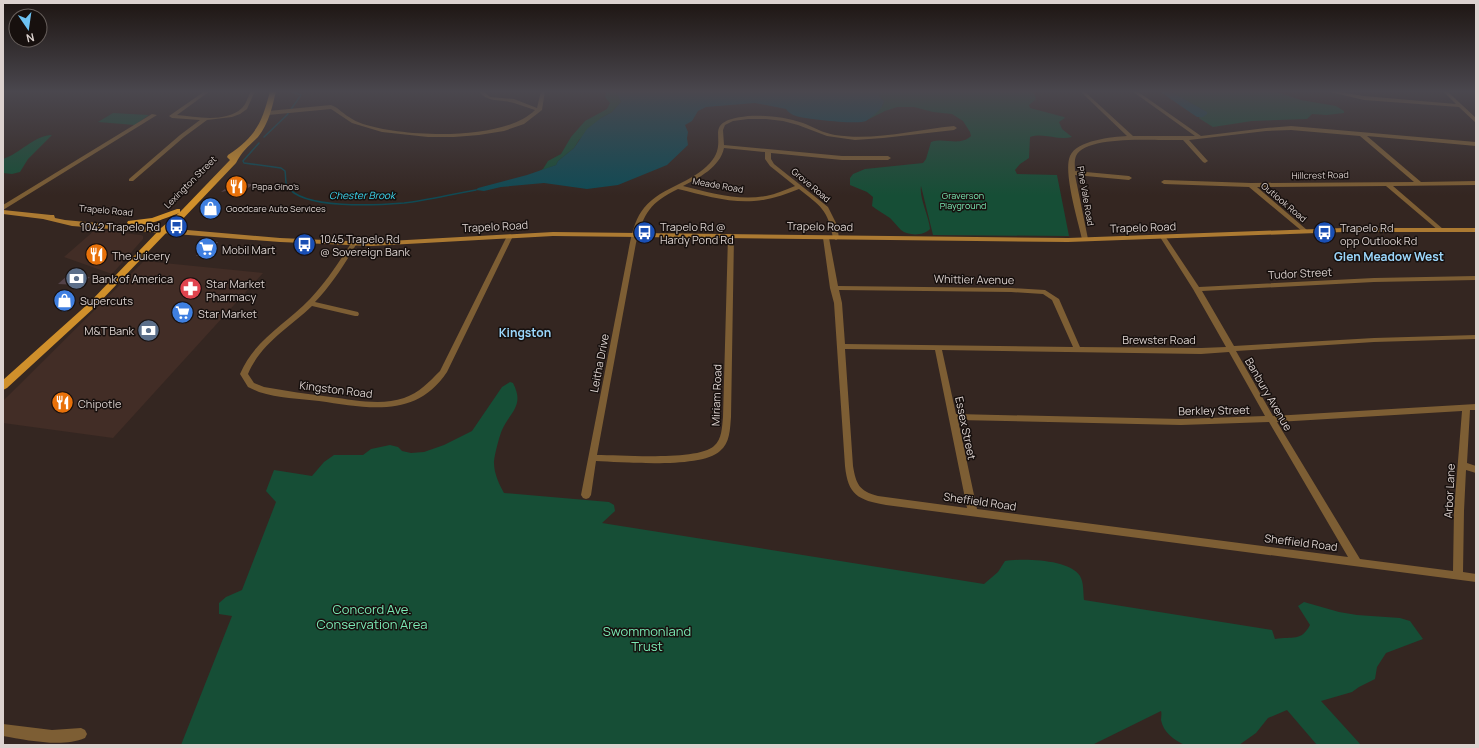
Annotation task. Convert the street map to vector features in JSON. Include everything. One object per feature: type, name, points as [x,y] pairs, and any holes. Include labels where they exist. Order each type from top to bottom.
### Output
[{"type":"main road","name":"Lexington Street","points":[[3,386],[92,305],[164,230],[188,210],[233,161],[260,126]]},
{"type":"main road","name":"Lexington Street","points":[[164,230],[166,222],[226,161],[237,154]]},
{"type":"main road","points":[[131,222],[153,220],[177,211]]},
{"type":"main road","name":"Trapelo Road","points":[[3,212],[46,217],[155,224],[164,230]]},
{"type":"main road","name":"Trapelo Road","points":[[46,217],[55,221],[70,223],[148,230],[164,230],[280,240],[354,243],[402,243],[553,234],[826,238],[1085,239],[1305,232],[1476,230]]},
{"type":"street","points":[[3,208],[136,126]]},
{"type":"street","points":[[131,180],[196,126]]},
{"type":"street","points":[[365,126],[393,132],[437,135],[484,133],[502,130],[512,126]]},
{"type":"street","points":[[721,126],[721,146],[768,152],[842,158],[888,158]]},
{"type":"street","points":[[804,126],[820,133],[839,137],[880,138],[954,128]]},
{"type":"street","points":[[1119,126],[1133,139],[1200,137],[1281,128],[1360,133],[1476,144]]},
{"type":"street","points":[[1184,126],[1200,137]]},
{"type":"street","points":[[1360,133],[1419,183]]},
{"type":"street","points":[[1184,138],[1205,160]]},
{"type":"street","name":"Pine Vale Road","points":[[1085,239],[1071,161],[1075,153],[1081,148],[1093,143],[1133,139]]},
{"type":"street","name":"Leitha Drive","points":[[586,495],[638,224],[646,207],[652,201],[704,172],[718,155],[721,146]]},
{"type":"street","name":"Grove Road","points":[[768,152],[768,159],[772,165],[826,208],[834,225],[836,238]]},
{"type":"street","points":[[1072,172],[1129,178]]},
{"type":"street","name":"Hillcrest Road","points":[[1164,182],[1251,185],[1476,183]]},
{"type":"street","points":[[1387,183],[1441,230]]},
{"type":"street","name":"Outlook Road","points":[[1251,185],[1305,232]]},
{"type":"street","name":"Meade Road","points":[[679,187],[740,199],[753,200],[775,196],[800,187]]},
{"type":"street","name":"Kingston Road","points":[[354,243],[332,280],[310,303],[252,356],[244,374],[251,385],[262,390],[369,405],[388,406],[401,403],[425,391],[435,383],[443,372],[510,236]]},
{"type":"street","name":"Miriam Road","points":[[592,458],[673,459],[699,457],[712,454],[722,444],[725,437],[727,417],[731,236]]},
{"type":"street","name":"Banbury Avenue","points":[[1163,237],[1197,289],[1271,419],[1356,561]]},
{"type":"street","name":"Sheffield Road","points":[[826,238],[834,288],[838,303],[849,466],[854,486],[861,493],[872,499],[1356,561],[1476,578]]},
{"type":"street","name":"Tudor Street","points":[[1197,289],[1374,280],[1476,278]]},
{"type":"street","name":"Whittier Avenue","points":[[834,288],[1012,290],[1045,292],[1055,299],[1078,350]]},
{"type":"street","points":[[310,303],[355,314]]},
{"type":"street","name":"Brewster Road","points":[[841,346],[1201,351],[1388,340],[1476,337]]},
{"type":"street","name":"Essex Street","points":[[938,348],[973,512]]},
{"type":"street","name":"Berkley Street","points":[[952,417],[1181,422],[1271,419],[1471,407]]},
{"type":"street","name":"Arbor Lane","points":[[1458,575],[1459,511],[1462,464],[1471,407]]},
{"type":"street","points":[[1462,464],[1476,470]]},
{"type":"street","points":[[3,730],[29,734],[70,736],[81,734]]},
{"type":"shaded area","points":[[95,230],[141,235],[143,236],[143,239],[112,274],[64,257]]},
{"type":"shaded area","points":[[144,261],[263,273],[113,438],[3,423],[3,401]]},
{"type":"green space","points":[[581,126],[593,126],[579,140],[574,148],[558,161],[556,165],[538,172],[543,169],[548,161],[561,154],[571,137]]},
{"type":"green space","name":"Graverson Playground","points":[[966,126],[1061,126],[1062,129],[1072,137],[1062,138],[1040,135],[1030,137],[1029,158],[1020,164],[1015,170],[1017,174],[1057,175],[1069,236],[933,235],[921,186],[921,196],[930,229],[924,233],[912,234],[901,230],[890,218],[872,206],[873,197],[867,192],[850,185],[850,178],[853,174],[865,169],[923,163],[926,159],[931,142],[941,140],[962,141],[971,136]]},
{"type":"green space","points":[[52,135],[28,159],[20,172],[12,174],[3,173],[3,159],[16,153],[39,138]]},
{"type":"green space","points":[[510,382],[513,383],[516,391],[517,403],[502,430],[494,463],[497,478],[504,493],[609,502],[614,505],[615,511],[602,523],[984,584],[998,572],[1005,561],[1045,561],[1066,566],[1075,570],[1080,576],[1083,585],[1084,600],[1272,630],[1275,639],[1300,636],[1307,630],[1310,625],[1298,606],[1304,602],[1339,612],[1357,615],[1400,618],[1410,621],[1423,639],[1386,653],[1377,667],[1375,679],[1352,692],[1321,701],[1361,745],[1317,745],[1287,710],[1268,718],[1256,733],[1239,745],[1185,745],[1177,741],[1164,728],[1161,720],[1161,711],[1092,745],[181,745],[232,616],[219,614],[219,603],[226,597],[242,590],[276,502],[266,491],[274,470],[312,476],[324,462],[334,455],[363,455],[371,449],[390,445],[398,447],[402,451],[411,453],[424,452],[444,445],[472,431],[502,387]]},
{"type":"water","points":[[591,126],[685,126],[688,132],[688,145],[667,165],[618,185],[587,189],[544,183],[501,187],[484,191],[476,190],[478,188],[527,175],[556,165],[558,161],[574,148],[587,129]]},
{"type":"building","name":"Papa Gino's","points":[[233,183],[252,184],[245,190],[236,189],[221,192]]},
{"type":"building","name":"Goodcare Auto Services","points":[[208,204],[217,204],[209,214],[200,214]]},
{"type":"building","name":"Mobil Mart","points":[[208,242],[218,242],[207,256],[196,256]]},
{"type":"building","name":"Bank of America","points":[[68,275],[90,277],[80,285],[58,284]]},
{"type":"waterway","name":"Chester Brook","points":[[264,137],[276,126]]},
{"type":"waterway","name":"Chester Brook","points":[[259,143],[243,161],[244,163],[281,168],[285,171],[287,186],[295,194],[308,199],[342,204],[392,204],[476,190]]},
{"type":"place","name":"Papa Gino's","points":[[237,186]]},
{"type":"place","name":"Goodcare Auto Services","points":[[210,208]]},
{"type":"place","name":"1042 Trapelo Rd","points":[[176,226]]},
{"type":"place","name":"Trapelo Rd @ Hardy Pond Rd","points":[[645,232]]},
{"type":"place","name":"Trapelo Rd opp Outlook Rd","points":[[1325,233]]},
{"type":"place","name":"1045 Trapelo Rd @ Sovereign Bank","points":[[305,244]]},
{"type":"place","name":"Mobil Mart","points":[[207,249]]},
{"type":"place","name":"The Juicery","points":[[96,255]]},
{"type":"place","name":"Bank of America","points":[[77,278]]},
{"type":"place","name":"Star Market Pharmacy","points":[[191,289]]},
{"type":"place","name":"Supercuts","points":[[64,300]]},
{"type":"place","name":"Star Market","points":[[183,313]]},
{"type":"place","name":"M&T Bank","points":[[149,330]]},
{"type":"place","name":"Chipotle","points":[[63,403]]},
{"type":"district","name":"Glen Meadow West","points":[[1389,256]]},
{"type":"district","name":"Kingston","points":[[525,332]]},
{"type":"park label","name":"Concord Ave. Conservation Area","points":[[372,616]]},
{"type":"park label","name":"Swommonland Trust","points":[[647,638]]}]
